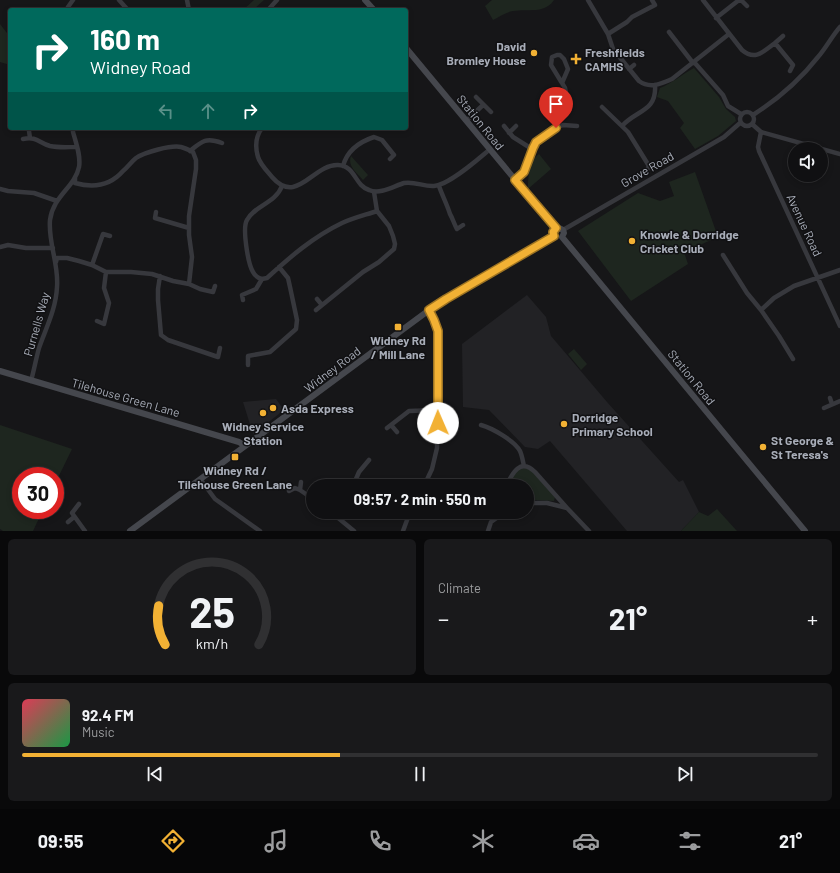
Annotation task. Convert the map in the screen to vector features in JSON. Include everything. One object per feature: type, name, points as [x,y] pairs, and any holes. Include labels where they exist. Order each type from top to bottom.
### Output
[{"type":"street","points":[[119,0],[126,8]]},
{"type":"street","points":[[271,8],[277,0]]},
{"type":"street","points":[[365,0],[372,8]]},
{"type":"street","points":[[588,0],[608,34],[613,49],[643,84],[661,84],[672,79],[729,34]]},
{"type":"street","points":[[608,34],[628,22],[632,17],[655,5],[652,0]]},
{"type":"street","points":[[703,0],[742,50],[747,54],[753,55],[762,53],[783,36]]},
{"type":"street","points":[[716,18],[740,0],[747,6]]},
{"type":"street","points":[[753,115],[775,100],[806,71],[839,29]]},
{"type":"street","points":[[669,32],[723,96],[728,106],[741,114],[748,112],[753,115]]},
{"type":"street","points":[[775,43],[795,64],[790,71]]},
{"type":"street","name":"Station Road","points":[[408,50],[489,150],[556,228]]},
{"type":"street","points":[[556,128],[557,110],[566,93],[565,88],[551,65],[552,57],[557,55],[560,55],[564,59],[568,69],[562,83]]},
{"type":"street","points":[[629,69],[634,65]]},
{"type":"street","points":[[622,126],[649,106],[654,100],[654,85]]},
{"type":"street","points":[[476,97],[491,112]]},
{"type":"street","points":[[466,121],[483,105]]},
{"type":"street","points":[[602,107],[628,132],[649,166]]},
{"type":"street","points":[[604,117],[608,113]]},
{"type":"street","points":[[741,114],[739,119],[740,123],[746,127],[754,121],[753,115]]},
{"type":"street","name":"Grove Road","points":[[563,230],[724,137],[740,123]]},
{"type":"street","points":[[752,124],[760,132],[840,154]]},
{"type":"street","points":[[515,180],[524,172],[536,142],[563,125],[577,126]]},
{"type":"street","points":[[504,126],[513,137],[532,149]]},
{"type":"street","points":[[509,133],[516,126]]},
{"type":"street","points":[[73,130],[79,162],[75,182],[85,186],[104,185],[117,178],[129,164],[141,155],[161,149],[179,147],[192,152],[196,160],[189,228],[192,257],[189,284]]},
{"type":"street","points":[[261,130],[256,145],[259,159],[270,176],[278,184],[291,187],[335,165],[343,166],[352,172],[363,187],[374,192],[406,183],[413,183],[423,186],[439,186],[457,175],[489,150]]},
{"type":"street","points":[[29,131],[30,138]]},
{"type":"street","name":"Avenue Road","points":[[760,132],[758,147],[759,151],[840,326]]},
{"type":"street","points":[[343,166],[347,154],[351,150],[374,137],[382,140],[394,155],[390,159]]},
{"type":"street","points":[[23,139],[30,138],[40,140],[50,145],[77,147]]},
{"type":"street","points":[[190,151],[206,140],[220,140]]},
{"type":"street","points":[[649,166],[656,166]]},
{"type":"street","points":[[646,172],[649,166]]},
{"type":"street","name":"Purnells Way","points":[[31,381],[38,350],[54,305],[57,286],[56,262],[50,220],[53,209],[61,194],[75,178]]},
{"type":"street","points":[[262,279],[256,276],[252,271],[250,264],[245,229],[246,223],[250,216],[277,196],[282,186]]},
{"type":"street","points":[[439,186],[443,199],[451,215],[452,222],[457,229],[463,225]]},
{"type":"street","points":[[0,189],[34,193],[57,201]]},
{"type":"street","points":[[316,310],[363,272],[379,262],[394,248],[395,240],[389,226],[377,211],[374,192]]},
{"type":"street","points":[[242,300],[242,294],[256,288],[262,279],[267,278],[301,249],[326,232],[343,223],[377,211]]},
{"type":"street","points":[[156,212],[155,218],[189,228]]},
{"type":"street","points":[[556,228],[563,230],[564,234],[558,239],[554,236],[553,232],[556,228]]},
{"type":"street","points":[[92,265],[103,234],[110,236]]},
{"type":"street","name":"Widney Road","points":[[131,531],[429,310],[554,236]]},
{"type":"street","name":"Station Road","points":[[562,237],[805,531]]},
{"type":"street","points":[[0,247],[8,245],[26,248],[53,248]]},
{"type":"street","points":[[723,255],[747,293],[779,336],[792,359]]},
{"type":"street","points":[[56,262],[57,258],[67,258],[92,265],[106,272],[141,272],[189,284],[200,289],[213,292],[215,286]]},
{"type":"street","points":[[248,365],[248,356],[270,352],[296,329],[297,320],[288,278],[279,267]]},
{"type":"street","points":[[761,310],[774,298],[794,286],[840,270]]},
{"type":"street","points":[[97,321],[104,324],[109,309],[108,296],[104,288],[106,272]]},
{"type":"street","points":[[160,276],[158,300],[161,335],[168,340],[218,357],[220,348]]},
{"type":"street","points":[[317,299],[322,305]]},
{"type":"street","points":[[427,479],[436,459],[438,448],[438,331],[429,310]]},
{"type":"street","name":"Tilehouse Green Lane","points":[[0,371],[239,442],[246,446]]},
{"type":"street","points":[[830,398],[832,404]]},
{"type":"street","points":[[824,408],[840,401]]},
{"type":"street","points":[[397,432],[389,426],[409,412],[413,410],[438,410]]},
{"type":"street","points":[[481,425],[488,427],[513,443],[520,450],[524,466]]},
{"type":"street","points":[[356,479],[359,472],[369,460]]},
{"type":"street","points":[[510,479],[513,472],[517,469],[524,466],[531,468],[589,531]]},
{"type":"street","points":[[201,480],[215,499],[260,531]]},
{"type":"street","points":[[300,490],[301,482]]},
{"type":"street","points":[[289,491],[295,488],[306,494]]},
{"type":"street","points":[[534,503],[546,503],[567,508]]},
{"type":"street","points":[[80,504],[72,513],[74,518],[85,531]]},
{"type":"street","points":[[68,522],[74,518]]},
{"type":"street","points":[[341,519],[354,531]]},
{"type":"street","points":[[403,531],[407,519]]},
{"type":"street","points":[[488,531],[492,519]]},
{"type":"street","points":[[491,522],[495,519]]},
{"type":"shaded area","points":[[254,0],[264,0],[255,8],[245,8]]},
{"type":"shaded area","points":[[492,0],[554,0],[545,8],[535,10],[518,10],[505,13],[493,20],[485,6]]},
{"type":"shaded area","points":[[0,24],[8,34],[8,64],[0,62]]},
{"type":"shaded area","points":[[694,68],[719,97],[726,109],[735,117],[736,121],[718,136],[695,149],[680,128],[684,123],[668,101],[657,97],[660,88]]},
{"type":"shaded area","points":[[539,154],[551,169],[528,189],[531,165]]},
{"type":"shaded area","points":[[351,156],[368,175],[363,180],[351,166]]},
{"type":"shaded area","name":"Knowle & Dorridge Cricket Club","points":[[695,172],[718,237],[684,252],[688,264],[631,301],[578,231],[638,193],[660,201],[674,196],[669,182]]},
{"type":"shaded area","name":"Dorridge Primary School","points":[[527,295],[546,317],[551,336],[607,402],[679,482],[683,480],[699,512],[681,531],[627,531],[550,441],[538,449],[525,447],[489,410],[463,407],[462,344]]},
{"type":"shaded area","points":[[574,349],[587,364],[581,370],[568,354]]},
{"type":"shaded area","points":[[276,399],[284,410],[253,434],[243,402]]},
{"type":"shaded area","points":[[0,425],[72,449],[63,467],[12,467],[12,519],[39,519],[33,531],[3,531],[0,529]]},
{"type":"shaded area","points":[[525,468],[530,469],[555,497],[554,501],[534,500],[534,479],[512,479],[517,470]]},
{"type":"shaded area","points":[[717,509],[737,531],[681,531],[699,512],[708,516]]},
{"type":"place","name":"David Bromley House","points":[[534,53]]},
{"type":"place","name":"Freshfields CAMHS","points":[[576,59]]},
{"type":"place","name":"Knowle & Dorridge Cricket Club","points":[[632,241]]},
{"type":"place","name":"Widney Rd / Mill Lane","points":[[398,327]]},
{"type":"place","name":"Asda Express","points":[[273,408]]},
{"type":"place","name":"Widney Service Station","points":[[263,413]]},
{"type":"place","name":"Dorridge Primary School","points":[[564,424]]},
{"type":"place","name":"St George & St Teresa's","points":[[763,447]]},
{"type":"place","name":"Widney Rd / Tilehouse Green Lane","points":[[235,457]]},
{"type":"route","points":[[438,423],[438,331],[429,310],[554,236],[553,232],[556,228],[515,180],[524,172],[536,142],[556,128]]}]
